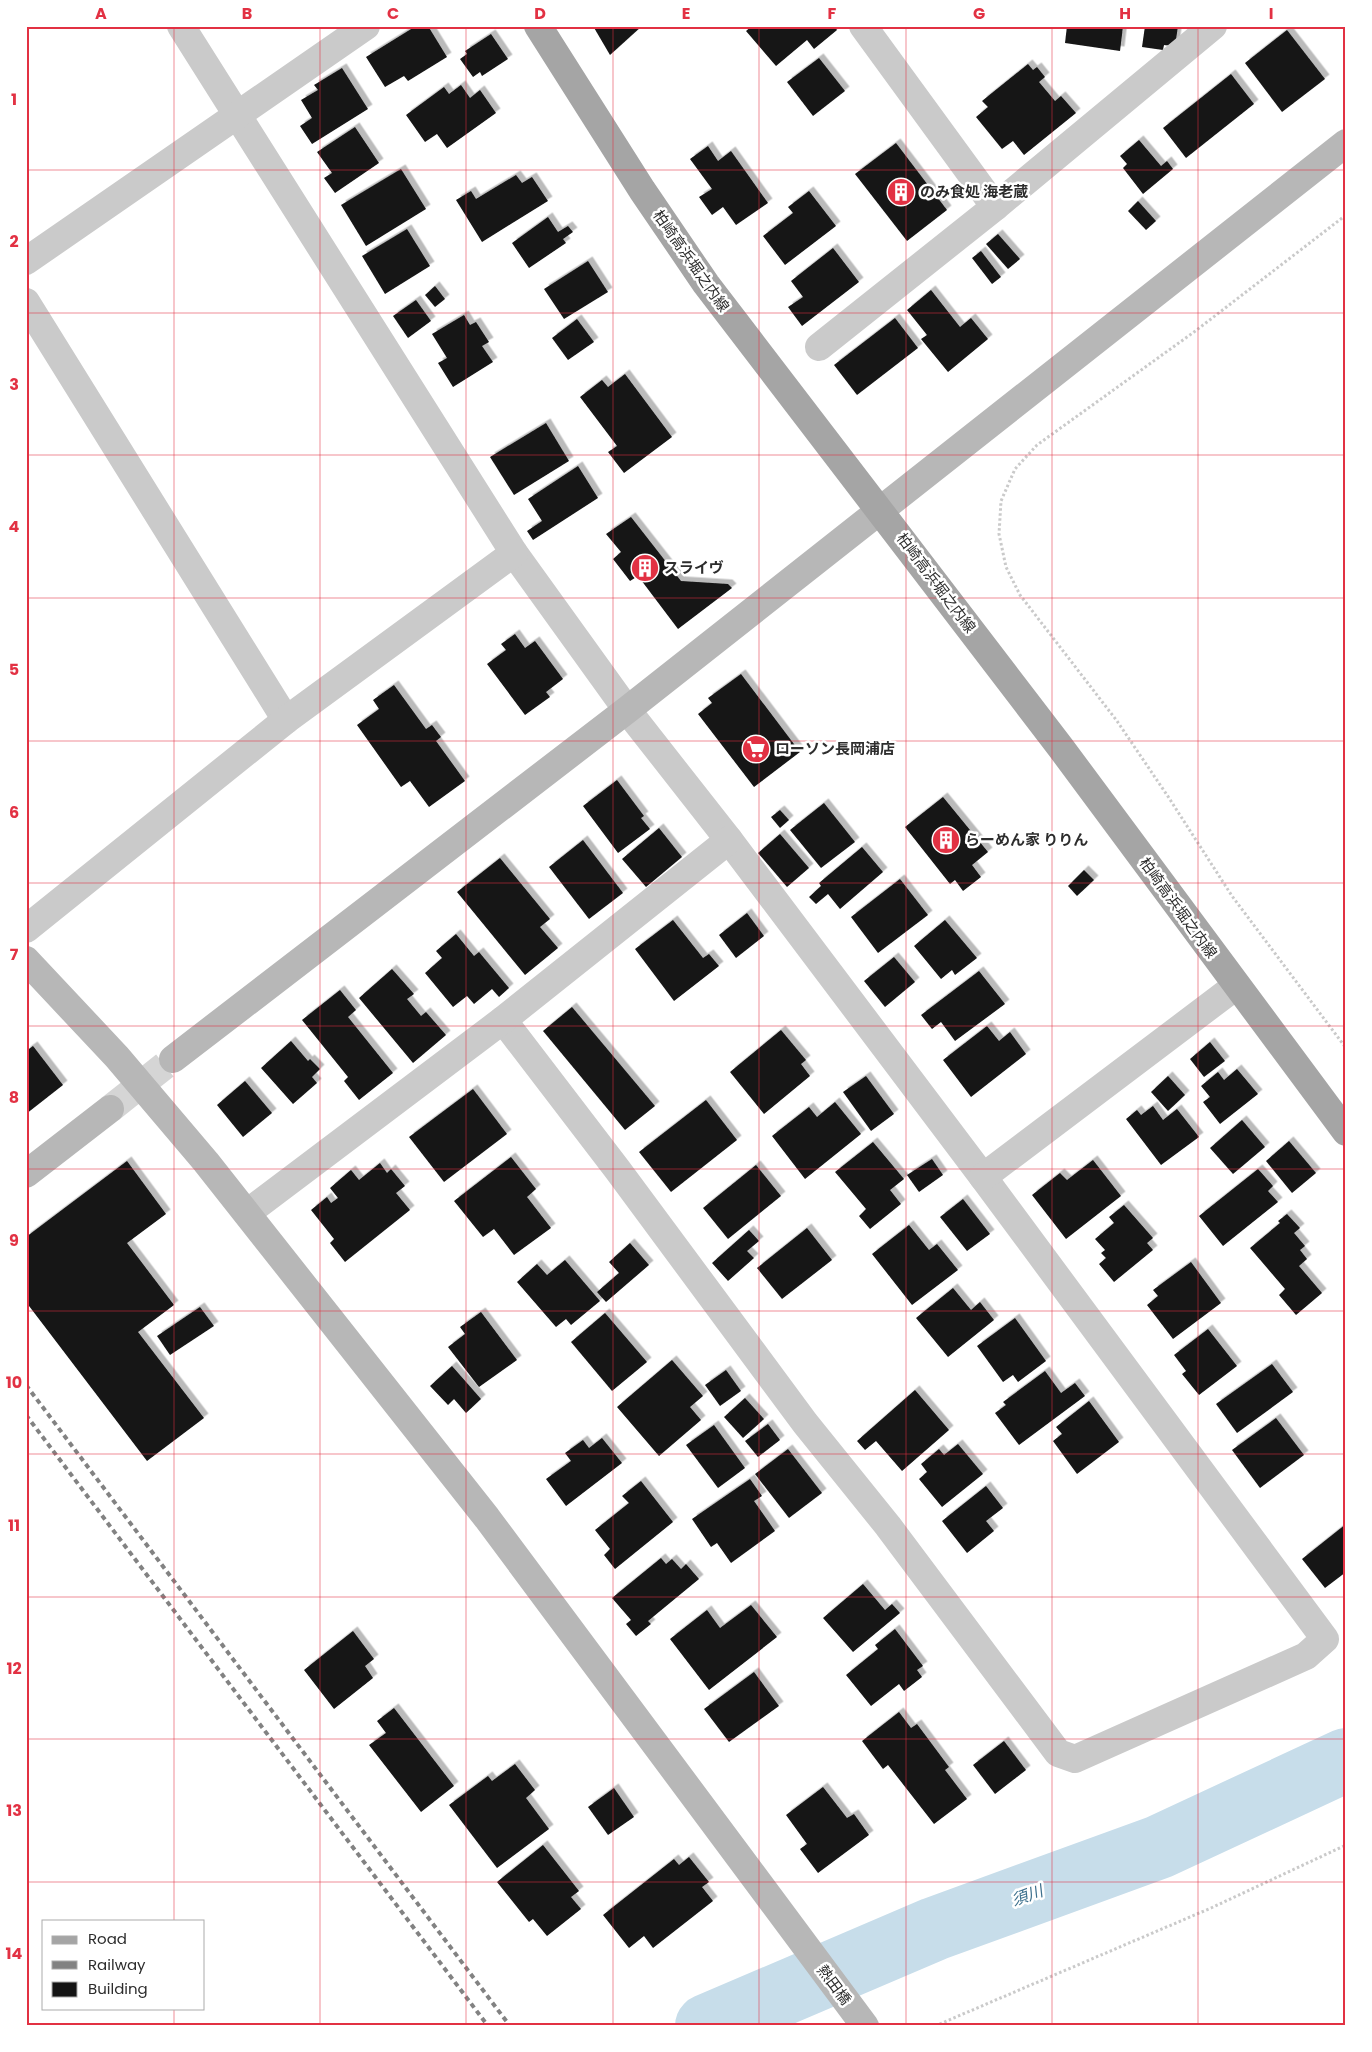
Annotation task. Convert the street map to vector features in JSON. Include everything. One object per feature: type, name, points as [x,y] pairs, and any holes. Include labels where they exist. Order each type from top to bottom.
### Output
[{"type":"main road","name":"柏崎高浜堀之内線","points":[[538,26],[642,190],[706,284],[1061,748],[1346,1132]]},
{"type":"street","points":[[181,26],[514,553],[627,710],[729,840],[983,1177],[1325,1639],[1306,1656],[1074,1759],[1058,1753],[888,1526],[805,1423],[623,1176],[503,1020]]},
{"type":"street","points":[[26,261],[366,26]]},
{"type":"street","points":[[863,26],[995,207]]},
{"type":"street","points":[[820,347],[995,207],[1213,26]]},
{"type":"street","points":[[173,1059],[881,512],[1346,143]]},
{"type":"street","points":[[26,302],[286,720]]},
{"type":"street","points":[[26,929],[286,720],[514,553]]},
{"type":"street","points":[[247,1214],[503,1020],[729,840]]},
{"type":"street","name":"熱田橋","points":[[26,960],[117,1056],[206,1162],[488,1518],[803,1945],[865,2026]]},
{"type":"street","points":[[983,1177],[1236,986]]},
{"type":"street","points":[[26,1174],[110,1109]]},
{"type":"path","points":[[1346,215],[1194,332],[1037,446],[1015,469],[1004,493],[1001,501],[999,534],[1006,567],[1020,595],[1117,721],[1232,896],[1346,1048]]},
{"type":"path","points":[[935,2026],[1211,1908],[1346,1845]]},
{"type":"building","points":[[416,26],[428,26],[447,57],[408,81],[404,76],[385,87],[366,57]]},
{"type":"building","points":[[593,26],[642,26],[610,55]]},
{"type":"building","points":[[752,26],[834,26],[837,30],[814,49],[807,40],[776,66],[746,31]]},
{"type":"building","points":[[1067,26],[1123,26],[1120,51],[1065,43]]},
{"type":"building","points":[[1145,26],[1178,26],[1175,46],[1164,45],[1163,50],[1142,47]]},
{"type":"building","points":[[1287,30],[1325,79],[1282,112],[1245,63]]},
{"type":"building","points":[[491,34],[508,59],[482,76],[480,72],[473,77],[460,59],[467,54],[465,51]]},
{"type":"building","points":[[819,58],[845,91],[813,116],[787,82]]},
{"type":"building","points":[[1028,64],[1033,70],[1037,67],[1045,77],[1039,82],[1055,101],[1061,96],[1076,113],[1024,155],[1013,141],[1002,149],[976,117],[988,107],[982,101]]},
{"type":"building","points":[[342,68],[368,109],[312,144],[300,126],[312,118],[301,100],[318,90],[314,85]]},
{"type":"building","points":[[1231,74],[1254,104],[1186,158],[1163,128]]},
{"type":"building","points":[[461,85],[470,98],[480,90],[496,113],[447,148],[437,134],[425,142],[406,115],[444,87],[449,94]]},
{"type":"building","points":[[355,127],[379,163],[335,193],[324,178],[332,173],[317,152]]},
{"type":"building","points":[[1139,140],[1161,166],[1167,161],[1173,169],[1143,194],[1123,168],[1127,164],[1120,156]]},
{"type":"building","name":"のみ食処 海老蔵","points":[[896,143],[947,210],[907,241],[855,174]]},
{"type":"building","points":[[708,146],[718,161],[731,151],[768,203],[736,225],[723,207],[712,215],[699,197],[712,189],[690,159]]},
{"type":"building","points":[[401,169],[426,209],[366,246],[341,205]]},
{"type":"building","points":[[516,175],[522,183],[532,177],[548,201],[482,242],[456,200],[471,191],[476,199]]},
{"type":"building","points":[[809,191],[836,226],[785,265],[763,236],[793,213],[788,207]]},
{"type":"building","points":[[1138,201],[1156,221],[1146,230],[1128,211]]},
{"type":"building","points":[[548,217],[558,232],[568,226],[573,232],[563,239],[566,243],[529,268],[512,243]]},
{"type":"building","points":[[407,229],[430,266],[385,294],[362,256]]},
{"type":"building","points":[[998,234],[1020,259],[1008,269],[986,244]]},
{"type":"building","points":[[833,248],[859,282],[802,326],[788,307],[803,297],[791,281]]},
{"type":"building","points":[[981,251],[1001,277],[992,284],[972,258]]},
{"type":"building","points":[[588,261],[608,292],[564,319],[544,289]]},
{"type":"building","points":[[435,286],[445,299],[435,307],[425,295]]},
{"type":"building","points":[[931,290],[960,327],[971,318],[988,339],[948,372],[921,339],[927,335],[907,310]]},
{"type":"building","points":[[416,300],[431,321],[408,338],[393,316]]},
{"type":"building","points":[[464,315],[470,325],[476,322],[489,342],[482,346],[493,362],[453,387],[438,363],[447,358],[432,334]]},
{"type":"building","points":[[895,318],[918,348],[857,395],[834,365]]},
{"type":"building","points":[[577,319],[594,342],[568,360],[552,338]]},
{"type":"building","points":[[625,374],[672,437],[624,473],[608,452],[617,446],[580,397],[602,380],[608,387]]},
{"type":"building","points":[[546,423],[569,461],[514,495],[490,457]]},
{"type":"building","points":[[578,466],[598,498],[533,540],[527,531],[542,521],[528,499]]},
{"type":"building","name":"スライヴ","points":[[631,517],[681,581],[728,584],[732,588],[678,629],[638,576],[630,581],[613,559],[621,552],[606,534]]},
{"type":"building","points":[[515,634],[525,648],[535,641],[563,679],[546,692],[550,697],[525,715],[487,664],[506,650],[501,644]]},
{"type":"building","points":[[741,674],[800,752],[754,787],[698,714],[712,703],[708,698]]},
{"type":"building","points":[[394,685],[426,729],[432,725],[441,737],[436,741],[465,781],[429,807],[410,781],[401,787],[357,725],[379,709],[373,700]]},
{"type":"building","points":[[617,780],[644,816],[641,818],[650,829],[618,853],[583,806]]},
{"type":"building","name":"らーめん家 りりん","points":[[943,797],[988,852],[972,865],[981,877],[963,891],[955,880],[950,884],[905,827]]},
{"type":"building","points":[[824,803],[855,842],[821,868],[790,830]]},
{"type":"building","points":[[780,810],[789,820],[780,828],[771,817]]},
{"type":"building","points":[[659,828],[682,857],[646,887],[622,859]]},
{"type":"building","points":[[780,834],[809,868],[787,887],[758,853]]},
{"type":"building","points":[[583,840],[623,893],[589,919],[549,867]]},
{"type":"building","points":[[862,847],[883,872],[840,909],[828,894],[816,904],[809,897],[821,886],[819,883]]},
{"type":"building","points":[[500,858],[550,919],[540,927],[558,948],[525,975],[457,892]]},
{"type":"building","points":[[1084,870],[1094,880],[1077,896],[1068,886]]},
{"type":"building","points":[[900,879],[928,915],[878,953],[851,917]]},
{"type":"building","points":[[747,913],[764,936],[736,958],[719,935]]},
{"type":"building","points":[[673,920],[703,958],[709,954],[719,966],[674,1001],[635,949]]},
{"type":"building","points":[[945,920],[977,958],[955,975],[952,970],[941,979],[914,946]]},
{"type":"building","points":[[456,934],[474,956],[479,952],[509,988],[499,997],[492,989],[474,1004],[467,996],[453,1007],[425,973],[442,958],[436,951]]},
{"type":"building","points":[[894,957],[915,982],[885,1007],[864,981]]},
{"type":"building","points":[[392,969],[414,994],[407,999],[421,1016],[426,1012],[446,1035],[413,1063],[359,998]]},
{"type":"building","points":[[979,971],[1005,1004],[955,1041],[941,1022],[932,1029],[921,1015]]},
{"type":"building","points":[[340,990],[356,1010],[348,1017],[393,1073],[359,1100],[344,1081],[348,1077],[302,1020]]},
{"type":"building","points":[[572,1007],[655,1106],[625,1130],[543,1031]]},
{"type":"building","points":[[987,1026],[999,1041],[1010,1032],[1026,1054],[971,1097],[943,1060]]},
{"type":"building","points":[[781,1030],[806,1060],[801,1064],[810,1076],[764,1114],[730,1072]]},
{"type":"building","points":[[291,1041],[308,1061],[310,1059],[320,1069],[312,1077],[317,1083],[293,1104],[261,1068]]},
{"type":"building","points":[[1210,1042],[1225,1061],[1204,1077],[1190,1059]]},
{"type":"building","points":[[33,1046],[63,1085],[26,1114],[26,1051]]},
{"type":"building","points":[[1237,1069],[1258,1094],[1220,1124],[1203,1102],[1210,1097],[1201,1086],[1218,1072],[1224,1080]]},
{"type":"building","points":[[866,1076],[894,1114],[871,1131],[843,1092]]},
{"type":"building","points":[[1168,1076],[1185,1095],[1168,1111],[1151,1092]]},
{"type":"building","points":[[245,1081],[272,1113],[243,1137],[217,1105]]},
{"type":"building","points":[[473,1089],[507,1134],[444,1182],[409,1137]]},
{"type":"building","points":[[706,1100],[737,1140],[671,1192],[639,1152]]},
{"type":"building","points":[[835,1102],[861,1134],[805,1179],[772,1136],[809,1107],[817,1117]]},
{"type":"building","points":[[1153,1106],[1163,1120],[1177,1109],[1199,1137],[1161,1165],[1126,1119],[1137,1110],[1141,1115]]},
{"type":"building","points":[[1242,1120],[1265,1147],[1233,1174],[1210,1148]]},
{"type":"building","points":[[1289,1141],[1316,1173],[1292,1193],[1266,1161]]},
{"type":"building","points":[[873,1142],[904,1179],[890,1190],[901,1204],[870,1229],[859,1216],[866,1209],[835,1172]]},
{"type":"building","points":[[511,1157],[536,1189],[527,1197],[551,1228],[514,1255],[494,1229],[483,1237],[454,1201]]},
{"type":"building","points":[[932,1159],[943,1175],[919,1192],[907,1175]]},
{"type":"building","points":[[1093,1160],[1121,1196],[1066,1239],[1032,1195],[1060,1173],[1067,1180]]},
{"type":"building","points":[[127,1161],[166,1214],[127,1243],[174,1305],[138,1332],[204,1418],[147,1461],[26,1302],[26,1237]]},
{"type":"building","points":[[380,1163],[387,1173],[391,1169],[405,1186],[396,1193],[410,1210],[345,1262],[330,1243],[334,1239],[311,1210],[327,1197],[331,1203],[338,1198],[330,1188],[351,1170],[359,1180]]},
{"type":"building","points":[[756,1165],[781,1196],[728,1239],[703,1208]]},
{"type":"building","points":[[1258,1169],[1273,1186],[1268,1191],[1278,1202],[1223,1246],[1199,1216]]},
{"type":"building","points":[[963,1199],[990,1234],[967,1251],[940,1217]]},
{"type":"building","points":[[1124,1205],[1153,1238],[1147,1243],[1153,1250],[1114,1282],[1099,1264],[1106,1258],[1101,1253],[1105,1250],[1095,1239],[1114,1223],[1109,1217]]},
{"type":"building","points":[[1287,1214],[1300,1228],[1294,1233],[1305,1246],[1300,1250],[1307,1259],[1299,1266],[1322,1293],[1296,1315],[1279,1295],[1285,1289],[1250,1248],[1280,1223],[1278,1221]]},
{"type":"building","points":[[909,1225],[929,1250],[937,1244],[958,1270],[912,1305],[872,1254]]},
{"type":"building","points":[[807,1228],[832,1260],[782,1299],[757,1268]]},
{"type":"building","points":[[749,1230],[759,1241],[747,1251],[754,1258],[728,1281],[712,1263]]},
{"type":"building","points":[[630,1243],[649,1265],[606,1302],[597,1292],[619,1273],[609,1262]]},
{"type":"building","points":[[565,1260],[600,1301],[571,1325],[566,1319],[556,1327],[517,1282],[537,1264],[547,1275]]},
{"type":"building","points":[[1191,1262],[1221,1303],[1173,1339],[1147,1305],[1158,1296],[1153,1290]]},
{"type":"building","points":[[953,1288],[971,1310],[980,1302],[994,1320],[948,1357],[916,1318]]},
{"type":"building","points":[[200,1307],[214,1326],[170,1355],[157,1336]]},
{"type":"building","points":[[481,1312],[517,1360],[479,1387],[448,1347],[465,1334],[460,1327]]},
{"type":"building","points":[[605,1313],[647,1362],[612,1391],[571,1342]]},
{"type":"building","points":[[1015,1318],[1046,1361],[1018,1382],[1013,1375],[1003,1382],[977,1346]]},
{"type":"building","points":[[1208,1329],[1237,1366],[1199,1395],[1182,1374],[1186,1371],[1174,1355]]},
{"type":"building","points":[[672,1360],[703,1396],[690,1407],[701,1420],[659,1456],[617,1407]]},
{"type":"building","points":[[1272,1364],[1293,1392],[1237,1433],[1216,1404]]},
{"type":"building","points":[[452,1366],[481,1399],[466,1413],[454,1399],[448,1405],[430,1386]]},
{"type":"building","points":[[726,1370],[741,1391],[720,1406],[705,1385]]},
{"type":"building","points":[[1045,1371],[1061,1393],[1075,1383],[1085,1396],[1019,1445],[995,1413],[1006,1405],[1003,1402]]},
{"type":"building","points":[[915,1390],[949,1430],[902,1471],[876,1441],[865,1450],[857,1441]]},
{"type":"building","points":[[745,1398],[764,1419],[743,1438],[724,1417]]},
{"type":"building","points":[[1089,1401],[1119,1442],[1077,1474],[1053,1441],[1062,1434],[1056,1427]]},
{"type":"building","points":[[1276,1418],[1304,1455],[1260,1488],[1232,1450]]},
{"type":"building","points":[[768,1424],[780,1440],[758,1457],[745,1441]]},
{"type":"building","points":[[714,1425],[745,1468],[718,1488],[686,1445]]},
{"type":"building","points":[[602,1438],[622,1463],[566,1506],[546,1479],[571,1461],[565,1453],[583,1440],[589,1448]]},
{"type":"building","points":[[958,1444],[983,1474],[942,1507],[919,1479],[927,1472],[921,1464],[939,1449],[944,1455]]},
{"type":"building","points":[[788,1449],[822,1493],[789,1518],[755,1474]]},
{"type":"building","points":[[750,1479],[762,1496],[754,1501],[775,1531],[731,1563],[717,1543],[711,1547],[692,1519]]},
{"type":"building","points":[[641,1481],[673,1522],[615,1569],[604,1555],[610,1549],[595,1530],[629,1503],[622,1496]]},
{"type":"building","points":[[986,1486],[1003,1508],[986,1521],[994,1531],[967,1553],[942,1521]]},
{"type":"building","points":[[1346,1524],[1346,1572],[1325,1588],[1302,1559]]},
{"type":"building","points":[[661,1558],[666,1564],[672,1559],[681,1569],[686,1564],[699,1579],[648,1621],[651,1624],[636,1636],[626,1624],[631,1620],[612,1598]]},
{"type":"building","points":[[863,1584],[885,1610],[892,1604],[900,1613],[853,1652],[823,1618]]},
{"type":"building","points":[[751,1605],[777,1637],[709,1690],[670,1639],[707,1610],[720,1628]]},
{"type":"building","points":[[895,1629],[923,1666],[917,1670],[922,1677],[904,1691],[899,1684],[871,1706],[846,1675],[878,1649],[875,1645]]},
{"type":"building","points":[[353,1631],[374,1659],[365,1666],[373,1678],[334,1709],[304,1670]]},
{"type":"building","points":[[754,1672],[779,1706],[729,1742],[704,1709]]},
{"type":"building","points":[[394,1708],[454,1786],[421,1812],[369,1745],[386,1733],[377,1721]]},
{"type":"building","points":[[899,1712],[911,1728],[917,1724],[949,1767],[945,1770],[967,1799],[934,1824],[888,1765],[883,1769],[862,1741]]},
{"type":"building","points":[[1004,1741],[1026,1770],[995,1794],[973,1765]]},
{"type":"building","points":[[515,1764],[535,1790],[526,1798],[549,1829],[497,1868],[449,1805],[488,1776],[492,1781]]},
{"type":"building","points":[[823,1787],[847,1818],[854,1814],[869,1835],[818,1873],[800,1849],[807,1844],[786,1815]]},
{"type":"building","points":[[614,1788],[634,1817],[608,1835],[588,1807]]},
{"type":"building","points":[[543,1845],[579,1891],[571,1897],[581,1909],[547,1936],[533,1919],[529,1922],[497,1882]]},
{"type":"building","points":[[689,1857],[709,1882],[702,1887],[713,1901],[653,1948],[644,1936],[629,1948],[603,1915],[674,1859],[679,1865]]},
{"type":"waterway","name":"須川","points":[[707,2026],[934,1929],[1159,1847],[1346,1760]]},
{"type":"tunnel","points":[[110,1109],[173,1059]]},
{"type":"railway","points":[[26,1385],[510,2026]]},
{"type":"railway","points":[[26,1415],[488,2026]]},
{"type":"place","name":"のみ食処 海老蔵","points":[[901,192]]},
{"type":"place","name":"スライヴ","points":[[645,568]]},
{"type":"place","name":"ローソン長岡浦店","points":[[756,749]]},
{"type":"place","name":"らーめん家 りりん","points":[[946,840]]}]
